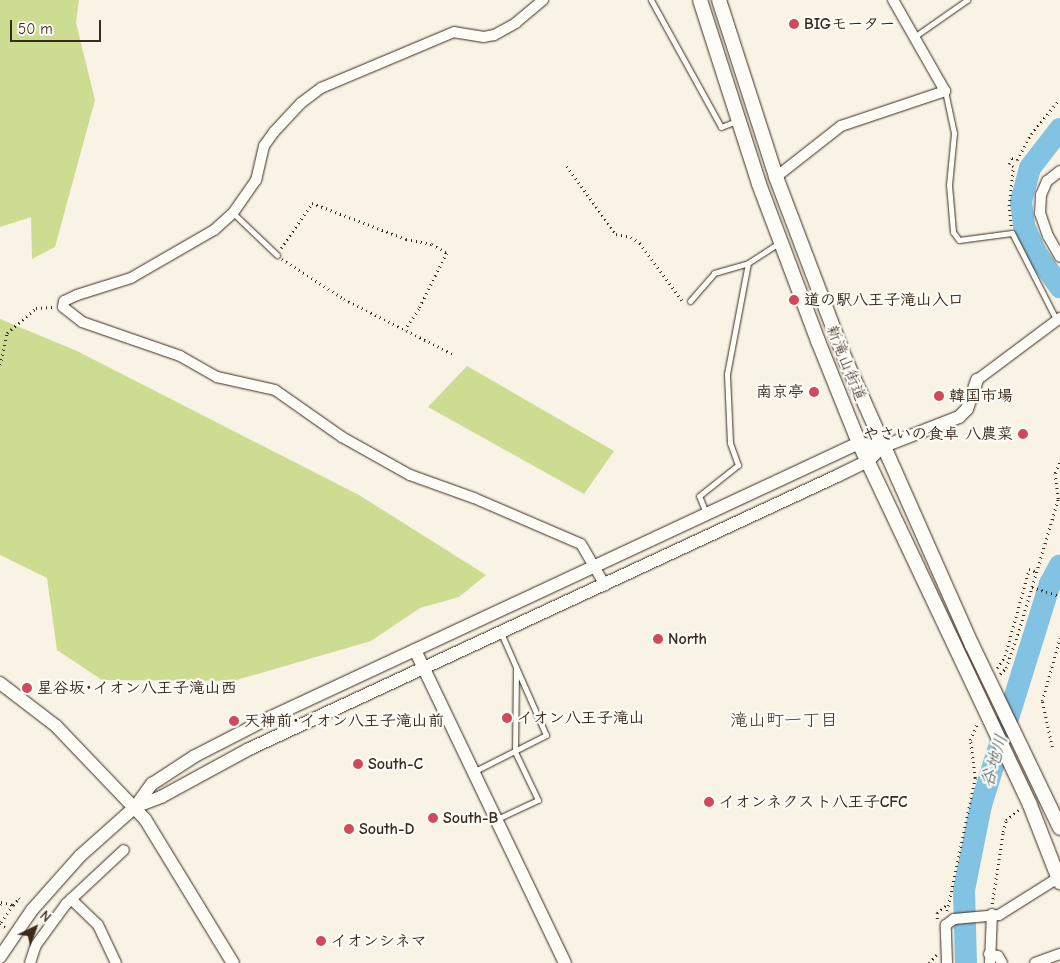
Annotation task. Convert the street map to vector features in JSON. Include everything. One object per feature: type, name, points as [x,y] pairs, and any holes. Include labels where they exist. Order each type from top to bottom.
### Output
[{"type":"main road","name":"新滝山街道","points":[[700,0],[738,121],[780,243],[859,443],[1030,806]]},
{"type":"main road","name":"新滝山街道","points":[[719,0],[776,177],[882,447],[1023,755],[1060,828]]},
{"type":"main road","points":[[1030,806],[1059,880]]},
{"type":"street","points":[[543,0],[516,23],[494,35],[484,37],[454,32],[321,88],[301,103],[274,132],[264,146],[256,180],[233,213],[214,230],[169,258],[131,278],[64,301],[62,307],[82,322],[180,356],[217,377],[275,390],[342,436],[410,475],[474,498],[580,544],[597,567],[605,585]]},
{"type":"street","points":[[776,177],[841,126],[944,91],[893,0]]},
{"type":"street","points":[[1060,171],[1047,181],[1041,195],[1040,214],[1048,236],[1060,257]]},
{"type":"street","points":[[135,807],[161,797],[249,749],[868,461],[882,447],[964,414],[976,380],[1059,320]]},
{"type":"street","points":[[0,957],[51,887],[92,843],[135,807],[152,784],[195,756],[415,650],[597,567],[859,443],[882,447]]},
{"type":"street","points":[[415,650],[565,963]]},
{"type":"street","points":[[0,684],[56,726],[135,807],[153,830],[232,963]]},
{"type":"street","points":[[30,963],[36,945],[71,899],[124,850]]},
{"type":"street","points":[[947,963],[950,922],[999,914],[1059,880]]},
{"type":"street","points":[[71,899],[98,925],[116,963]]},
{"type":"street","points":[[990,915],[990,958],[998,956],[1002,963]]},
{"type":"street","points":[[1035,963],[1060,954]]},
{"type":"lane","points":[[651,0],[721,127],[738,121]]},
{"type":"lane","points":[[914,37],[967,0]]},
{"type":"lane","points":[[944,91],[954,133],[949,185],[953,232],[959,240],[1012,233],[1059,320]]},
{"type":"lane","points":[[233,213],[276,255]]},
{"type":"lane","points":[[690,301],[714,273],[748,263],[780,243]]},
{"type":"lane","points":[[706,515],[699,496],[738,465],[730,443],[727,374],[748,263]]},
{"type":"lane","points":[[473,772],[546,736],[500,632]]},
{"type":"lane","points":[[495,820],[538,800],[515,752],[516,666]]},
{"type":"path","points":[[1012,233],[1009,206],[1013,167],[1009,164],[1012,158],[1017,160],[1032,134],[1060,99]]},
{"type":"path","points":[[566,166],[616,234],[631,237],[640,243],[683,301],[690,301]]},
{"type":"path","points":[[405,330],[419,309],[447,253],[432,244],[406,238],[312,203],[276,255],[344,299],[405,330],[454,354]]},
{"type":"path","points":[[0,365],[7,333],[25,315],[36,308],[62,307]]},
{"type":"path","points":[[990,683],[1006,668],[1037,572],[1058,499],[1055,473],[1060,462]]},
{"type":"path","points":[[996,669],[1005,656],[1029,569],[1037,572]]},
{"type":"path","points":[[1032,587],[1060,596]]},
{"type":"path","points":[[1052,747],[1042,701],[1060,638]]},
{"type":"path","points":[[950,922],[962,829],[975,778],[970,740],[986,712]]},
{"type":"path","points":[[990,915],[997,856],[1006,820],[1014,812],[1030,806]]},
{"type":"path","points":[[5,927],[0,924],[13,905],[19,898],[23,901]]},
{"type":"path","points":[[0,905],[1,902],[13,905]]},
{"type":"green space","points":[[0,0],[79,0],[76,23],[95,100],[55,247],[32,259],[31,217],[0,227]]},
{"type":"green space","points":[[0,319],[77,351],[359,495],[486,575],[459,597],[420,608],[371,641],[233,681],[102,680],[57,650],[47,578],[0,555]]},
{"type":"green space","points":[[467,366],[614,451],[584,494],[428,407]]},
{"type":"waterway","name":"谷地川","points":[[1060,129],[1030,168],[1021,201],[1024,226],[1036,253],[1060,287]]},
{"type":"waterway","name":"谷地川","points":[[966,963],[964,890],[981,805],[1050,584],[1060,565]]},
{"type":"place","name":"BIGモーター","points":[[794,24]]},
{"type":"place","name":"道の駅八王子滝山入口","points":[[794,300]]},
{"type":"place","name":"南京亭","points":[[814,392]]},
{"type":"place","name":"韓国市場","points":[[939,396]]},
{"type":"place","name":"やさいの食卓 八農菜","points":[[1023,434]]},
{"type":"place","name":"North","points":[[658,639]]},
{"type":"place","name":"星谷坂･イオン八王子滝山西","points":[[27,688]]},
{"type":"place","name":"イオン八王子滝山","points":[[507,718]]},
{"type":"place","name":"天神前･イオン八王子滝山前","points":[[234,721]]},
{"type":"place","name":"South-C","points":[[358,764]]},
{"type":"place","name":"イオンネクスト八王子CFC","points":[[709,802]]},
{"type":"place","name":"South-B","points":[[433,818]]},
{"type":"place","name":"South-D","points":[[349,829]]},
{"type":"place","name":"イオンシネマ","points":[[321,941]]},
{"type":"district","name":"滝山町一丁目","points":[[784,721]]}]
